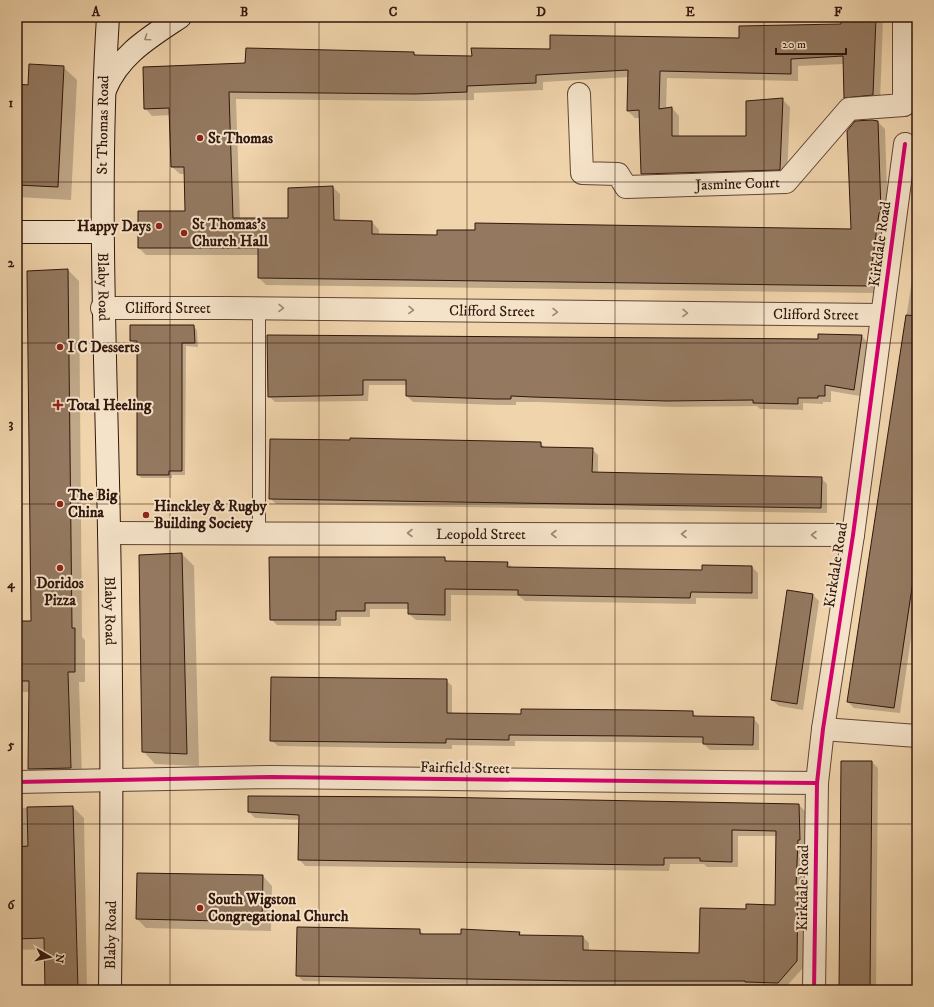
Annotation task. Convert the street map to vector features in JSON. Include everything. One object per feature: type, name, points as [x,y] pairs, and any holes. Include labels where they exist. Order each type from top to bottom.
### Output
[{"type":"street","name":"St Thomas Road","points":[[102,232],[103,95],[108,17]]},
{"type":"street","points":[[151,17],[193,17]]},
{"type":"street","points":[[103,95],[110,76],[128,54],[180,17]]},
{"type":"street","name":"Jasmine Court","points":[[579,94],[582,173],[618,174],[626,187],[786,182],[849,109],[904,105],[904,17]]},
{"type":"street","name":"Kirkdale Road","points":[[814,990],[817,783],[823,729],[853,535],[905,144]]},
{"type":"street","points":[[17,232],[102,232]]},
{"type":"street","name":"Blaby Road","points":[[102,232],[102,308],[109,533],[112,779],[110,990]]},
{"type":"street","name":"Clifford Street","points":[[102,308],[259,308],[882,315]]},
{"type":"street","name":"Leopold Street","points":[[109,533],[853,535]]},
{"type":"street","points":[[823,729],[917,736]]},
{"type":"street","name":"Fairfield Street","points":[[17,782],[271,776],[817,783]]},
{"type":"lane","points":[[259,308],[259,533]]},
{"type":"building","points":[[841,17],[876,17],[873,95],[844,98],[843,56],[791,59],[791,74],[660,71],[659,109],[672,107],[672,136],[746,136],[746,101],[783,98],[780,170],[641,174],[639,110],[627,111],[628,70],[536,75],[536,83],[467,86],[467,92],[415,94],[229,92],[233,218],[288,218],[288,188],[333,186],[334,220],[372,221],[372,234],[437,235],[437,230],[475,230],[475,223],[851,229],[847,131],[855,121],[872,120],[878,121],[881,212],[879,213],[869,286],[258,278],[258,248],[138,248],[138,211],[185,211],[184,167],[171,167],[169,108],[144,109],[143,67],[245,63],[246,48],[414,52],[414,55],[472,56],[471,48],[550,49],[550,35],[739,38],[739,26],[841,24]]},
{"type":"building","points":[[29,64],[64,66],[58,187],[17,185],[17,84],[28,85]]},
{"type":"building","points":[[68,269],[72,628],[75,628],[75,672],[68,672],[71,768],[28,769],[29,681],[17,681],[17,621],[31,621],[27,271]]},
{"type":"building","points":[[906,315],[917,316],[917,582],[913,581],[894,708],[847,702]]},
{"type":"building","points":[[130,325],[194,325],[195,343],[182,343],[182,471],[169,471],[169,475],[137,475],[137,341],[130,341]]},
{"type":"building","points":[[818,334],[862,335],[854,390],[825,385],[825,396],[818,396],[818,398],[798,398],[798,404],[753,403],[753,400],[667,401],[511,396],[511,399],[494,399],[406,396],[406,380],[363,380],[363,395],[268,397],[267,335],[818,339]]},
{"type":"building","points":[[350,438],[541,442],[541,447],[593,448],[592,472],[822,477],[821,508],[269,499],[270,439],[350,440]]},
{"type":"building","points":[[182,553],[187,754],[142,752],[139,555]]},
{"type":"building","points":[[269,557],[445,557],[445,561],[508,562],[507,567],[702,570],[702,565],[752,566],[752,593],[691,592],[690,598],[518,595],[518,590],[445,589],[445,615],[408,614],[408,603],[365,603],[365,611],[336,611],[336,620],[270,620]]},
{"type":"building","points":[[787,590],[813,594],[797,704],[771,700]]},
{"type":"building","points":[[271,677],[447,679],[447,713],[521,714],[521,709],[642,710],[693,711],[693,716],[754,717],[753,745],[703,744],[703,737],[631,736],[509,735],[509,740],[446,739],[446,743],[270,741]]},
{"type":"building","points":[[841,761],[872,761],[870,990],[839,990]]},
{"type":"building","points":[[248,796],[430,797],[799,804],[800,840],[798,840],[796,887],[798,887],[797,961],[778,983],[745,981],[582,981],[296,976],[297,927],[420,929],[420,934],[461,934],[461,929],[520,932],[519,935],[583,936],[583,950],[699,953],[700,908],[746,909],[746,904],[775,905],[776,831],[732,830],[732,862],[700,861],[700,858],[664,858],[664,865],[298,860],[299,815],[248,812]]},
{"type":"building","points":[[73,806],[78,990],[45,990],[44,938],[17,939],[17,847],[28,846],[27,807]]},
{"type":"building","name":"South Wigston Congregational Church","points":[[137,873],[263,875],[262,922],[136,919]]},
{"type":"cycle path","points":[[814,990],[817,783],[823,729],[853,535],[905,144]]},
{"type":"cycle path","points":[[17,782],[271,777],[817,783]]},
{"type":"place","name":"St Thomas","points":[[200,138]]},
{"type":"place","name":"Happy Days","points":[[159,226]]},
{"type":"place","name":"St Thomas's Church Hall","points":[[184,233]]},
{"type":"place","name":"I C Desserts","points":[[60,347]]},
{"type":"place","name":"Total Heeling","points":[[58,405]]},
{"type":"place","name":"The Big China","points":[[60,504]]},
{"type":"place","name":"Hinckley & Rugby Building Society","points":[[146,515]]},
{"type":"place","name":"Doridos Pizza","points":[[60,568]]},
{"type":"place","name":"South Wigston Congregational Church","points":[[200,908]]}]
